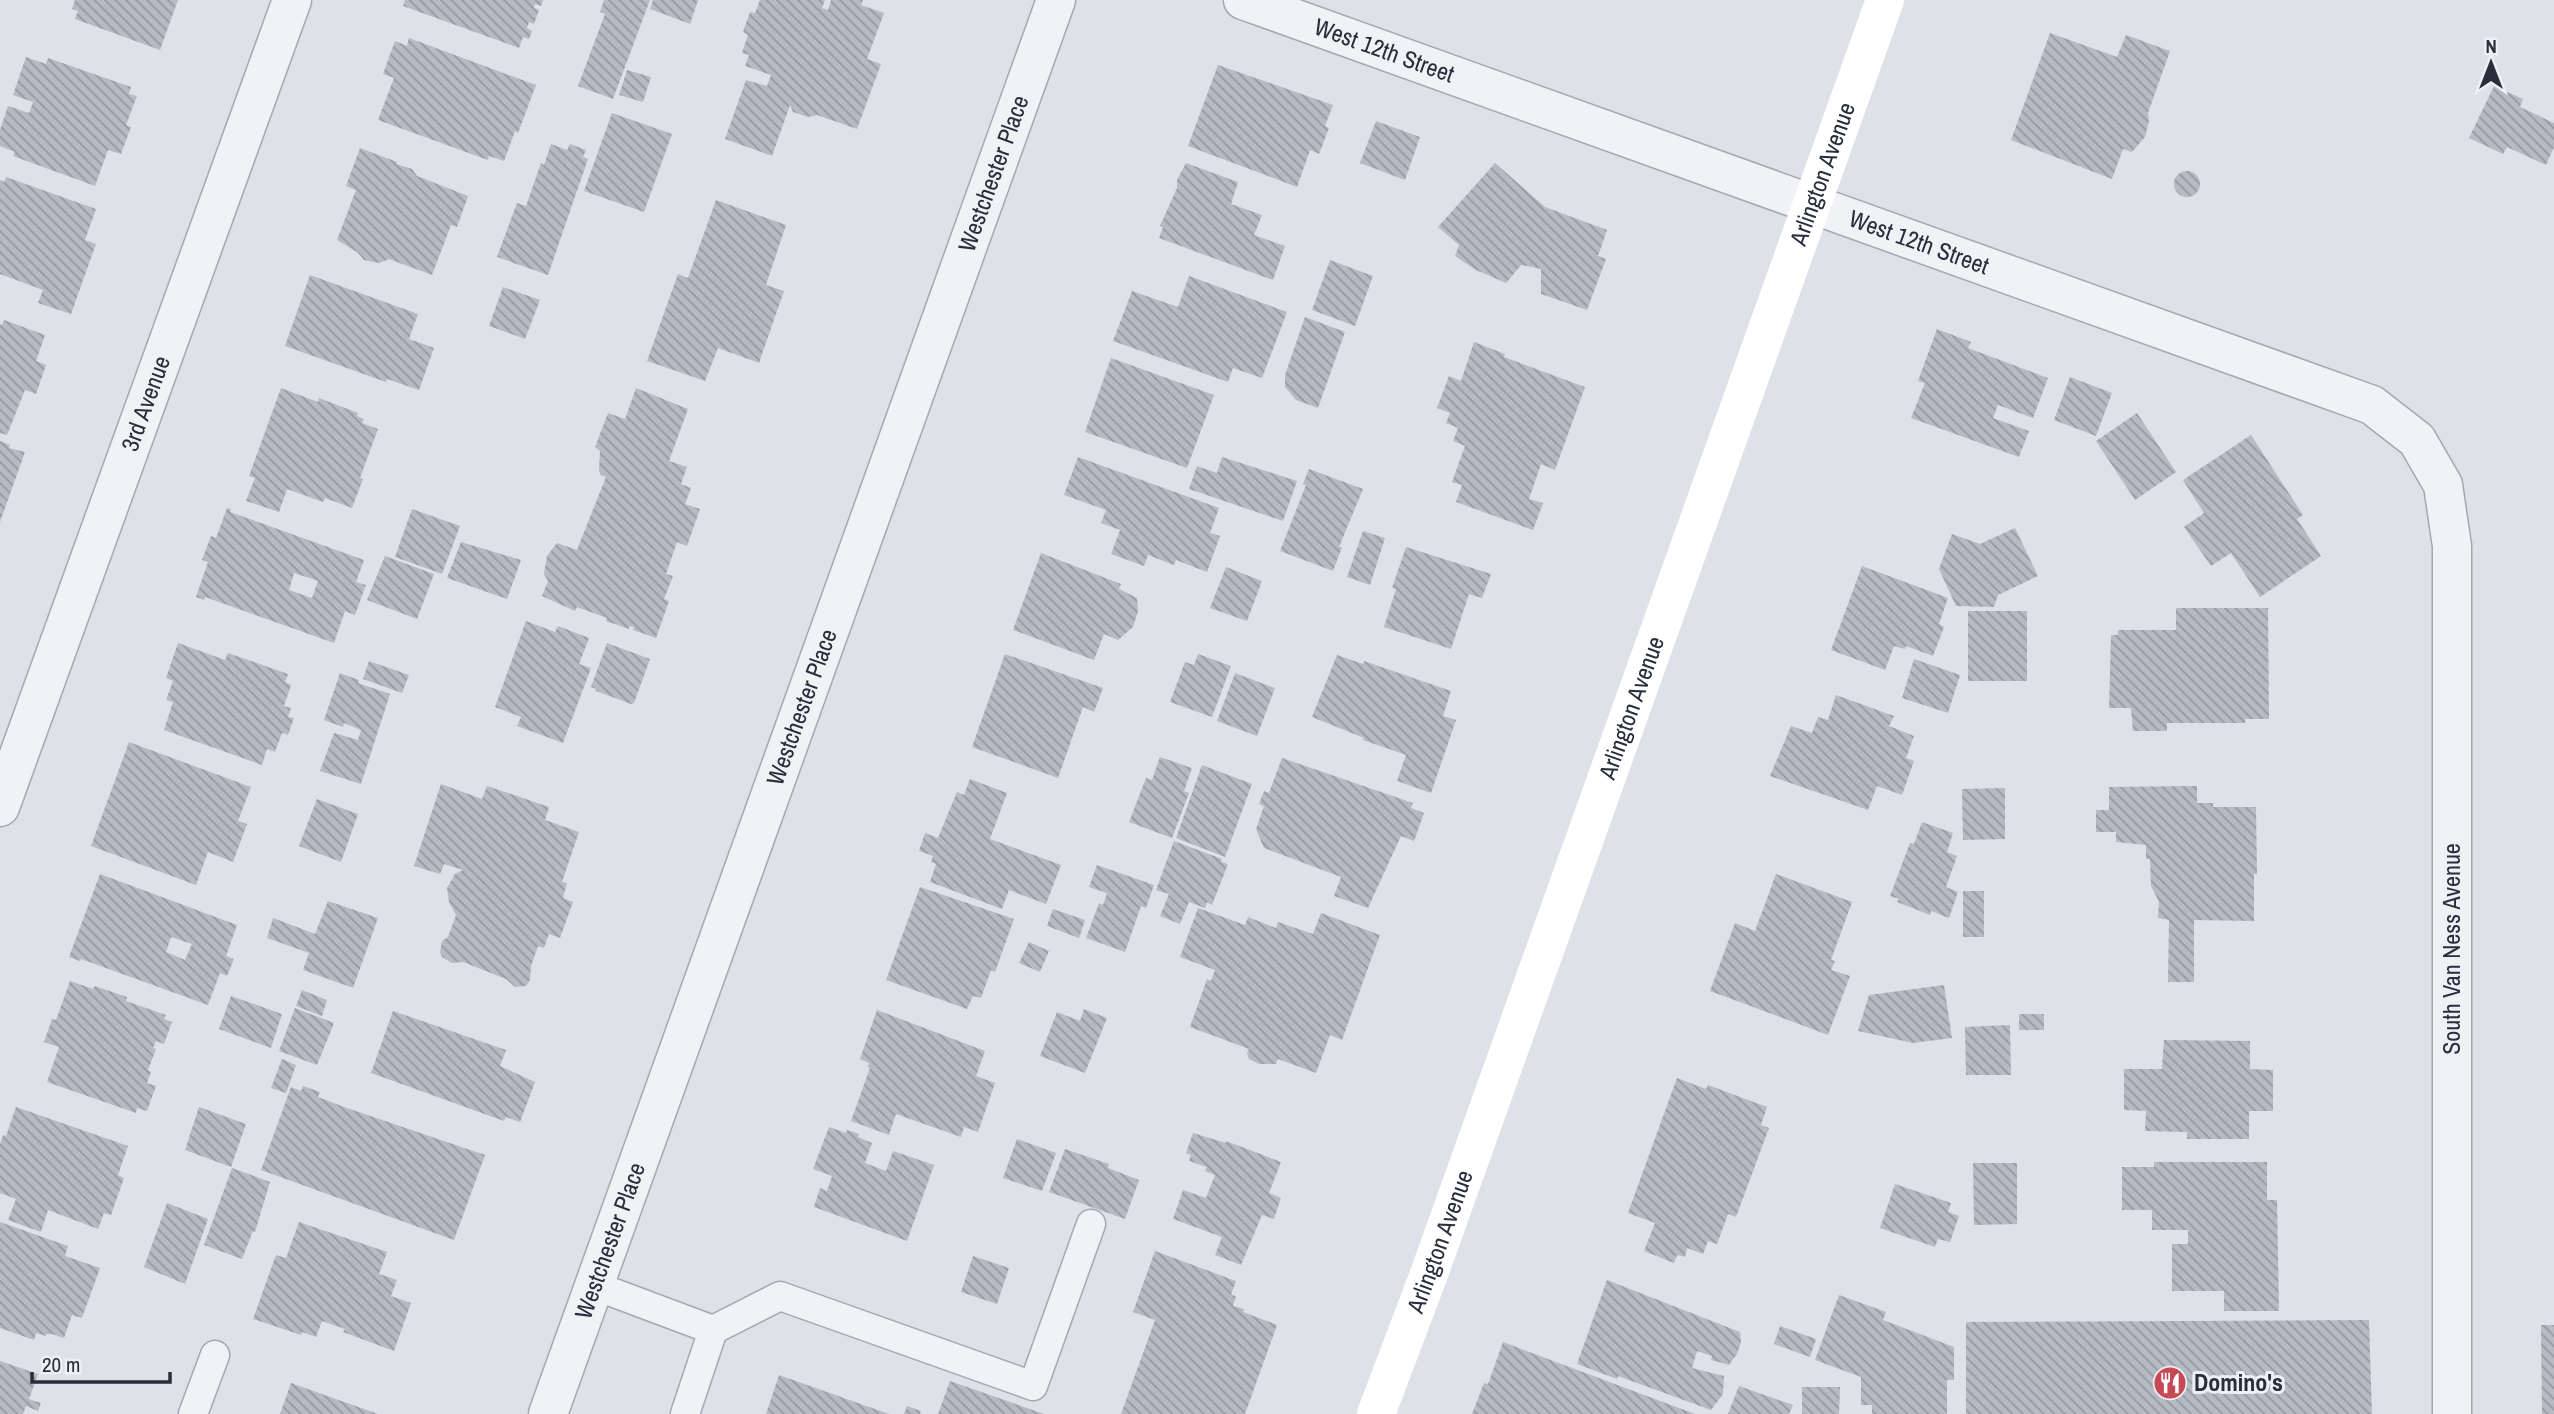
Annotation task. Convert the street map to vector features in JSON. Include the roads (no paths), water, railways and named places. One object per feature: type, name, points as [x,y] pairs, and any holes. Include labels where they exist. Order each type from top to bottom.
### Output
[{"type":"main road","name":"Arlington Avenue","points":[[1376,1414],[1429,1274],[1885,0]]},
{"type":"street","name":"3rd Avenue","points":[[0,807],[292,0]]},
{"type":"street","name":"Westchester Place","points":[[548,1414],[1056,0]]},
{"type":"street","name":"West 12th Street","points":[[1243,0],[2372,405],[2417,440],[2443,485]]},
{"type":"street","name":"South Van Ness Avenue","points":[[2443,485],[2452,546],[2452,1414]]},
{"type":"lane","points":[[685,1414],[713,1330],[780,1296],[1033,1386],[1091,1224]]},
{"type":"lane","points":[[593,1285],[713,1330]]},
{"type":"lane","points":[[193,1414],[215,1355]]},
{"type":"place","name":"Domino's","points":[[2170,1383]]}]
